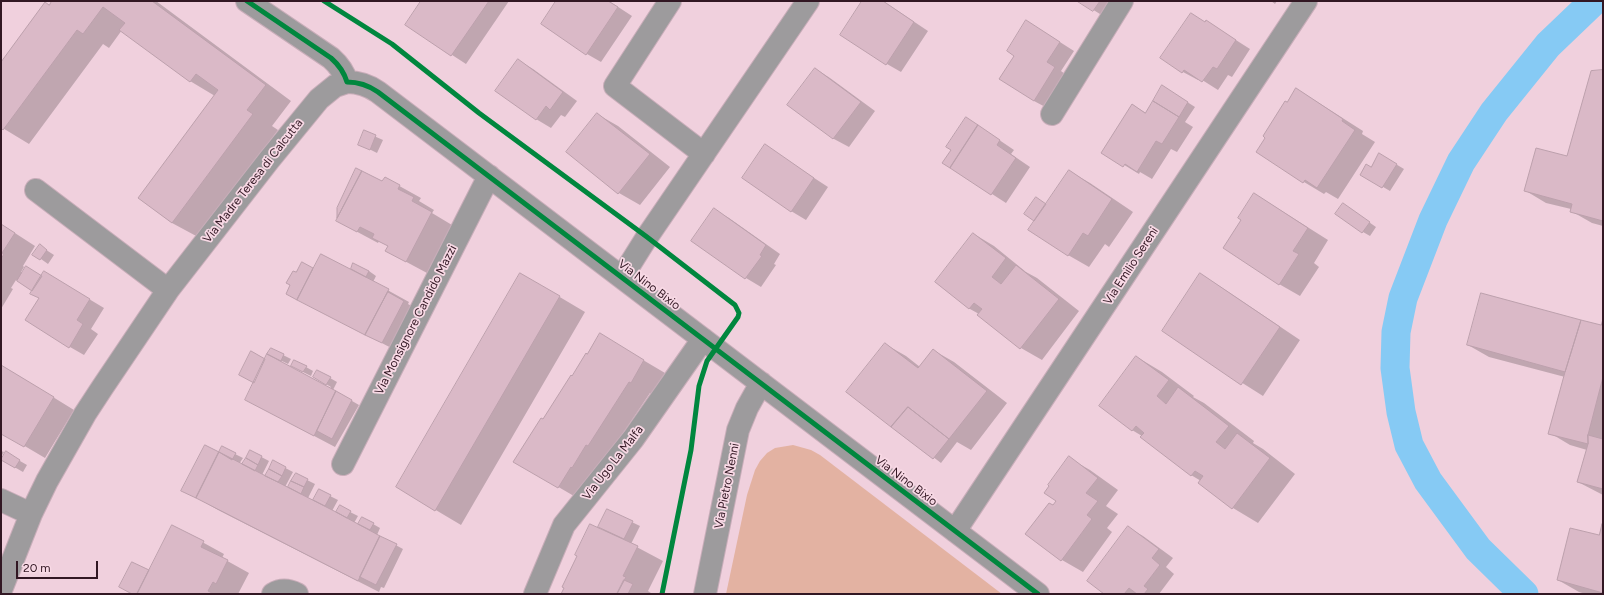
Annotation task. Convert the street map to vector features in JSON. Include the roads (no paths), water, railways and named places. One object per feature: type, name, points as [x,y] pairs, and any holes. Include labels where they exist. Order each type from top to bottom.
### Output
[{"type":"street","points":[[247,1],[331,58],[338,65],[347,82]]},
{"type":"street","points":[[670,1],[615,86],[704,154]]},
{"type":"street","name":"Via Nino Bixio","points":[[622,277],[647,237],[808,1]]},
{"type":"street","points":[[1052,114],[1122,1]]},
{"type":"street","name":"Via Emilio Sereni","points":[[956,531],[1306,1]]},
{"type":"street","name":"Via Nino Bixio","points":[[347,82],[355,82],[372,88],[1038,594]]},
{"type":"street","name":"Via Madre Teresa di Calcutta","points":[[1,590],[31,514],[47,481],[85,414],[168,290],[318,99],[336,86],[347,82]]},
{"type":"street","name":"Via Monsignore Candido Mazzi","points":[[343,464],[489,176]]},
{"type":"street","points":[[36,190],[168,290]]},
{"type":"street","name":"Via Ugo La Malfa","points":[[535,594],[564,525],[633,439],[703,339]]},
{"type":"street","name":"Via Pietro Nenni","points":[[705,594],[738,430],[747,408],[761,383]]},
{"type":"street","points":[[1,500],[31,514]]},
{"type":"street","points":[[273,594],[281,591],[287,591],[298,594]]},
{"type":"waterway","points":[[1524,594],[1478,549],[1428,481],[1409,445],[1401,412],[1395,368],[1396,332],[1403,298],[1433,220],[1461,162],[1494,112],[1548,45],[1594,1]]}]
